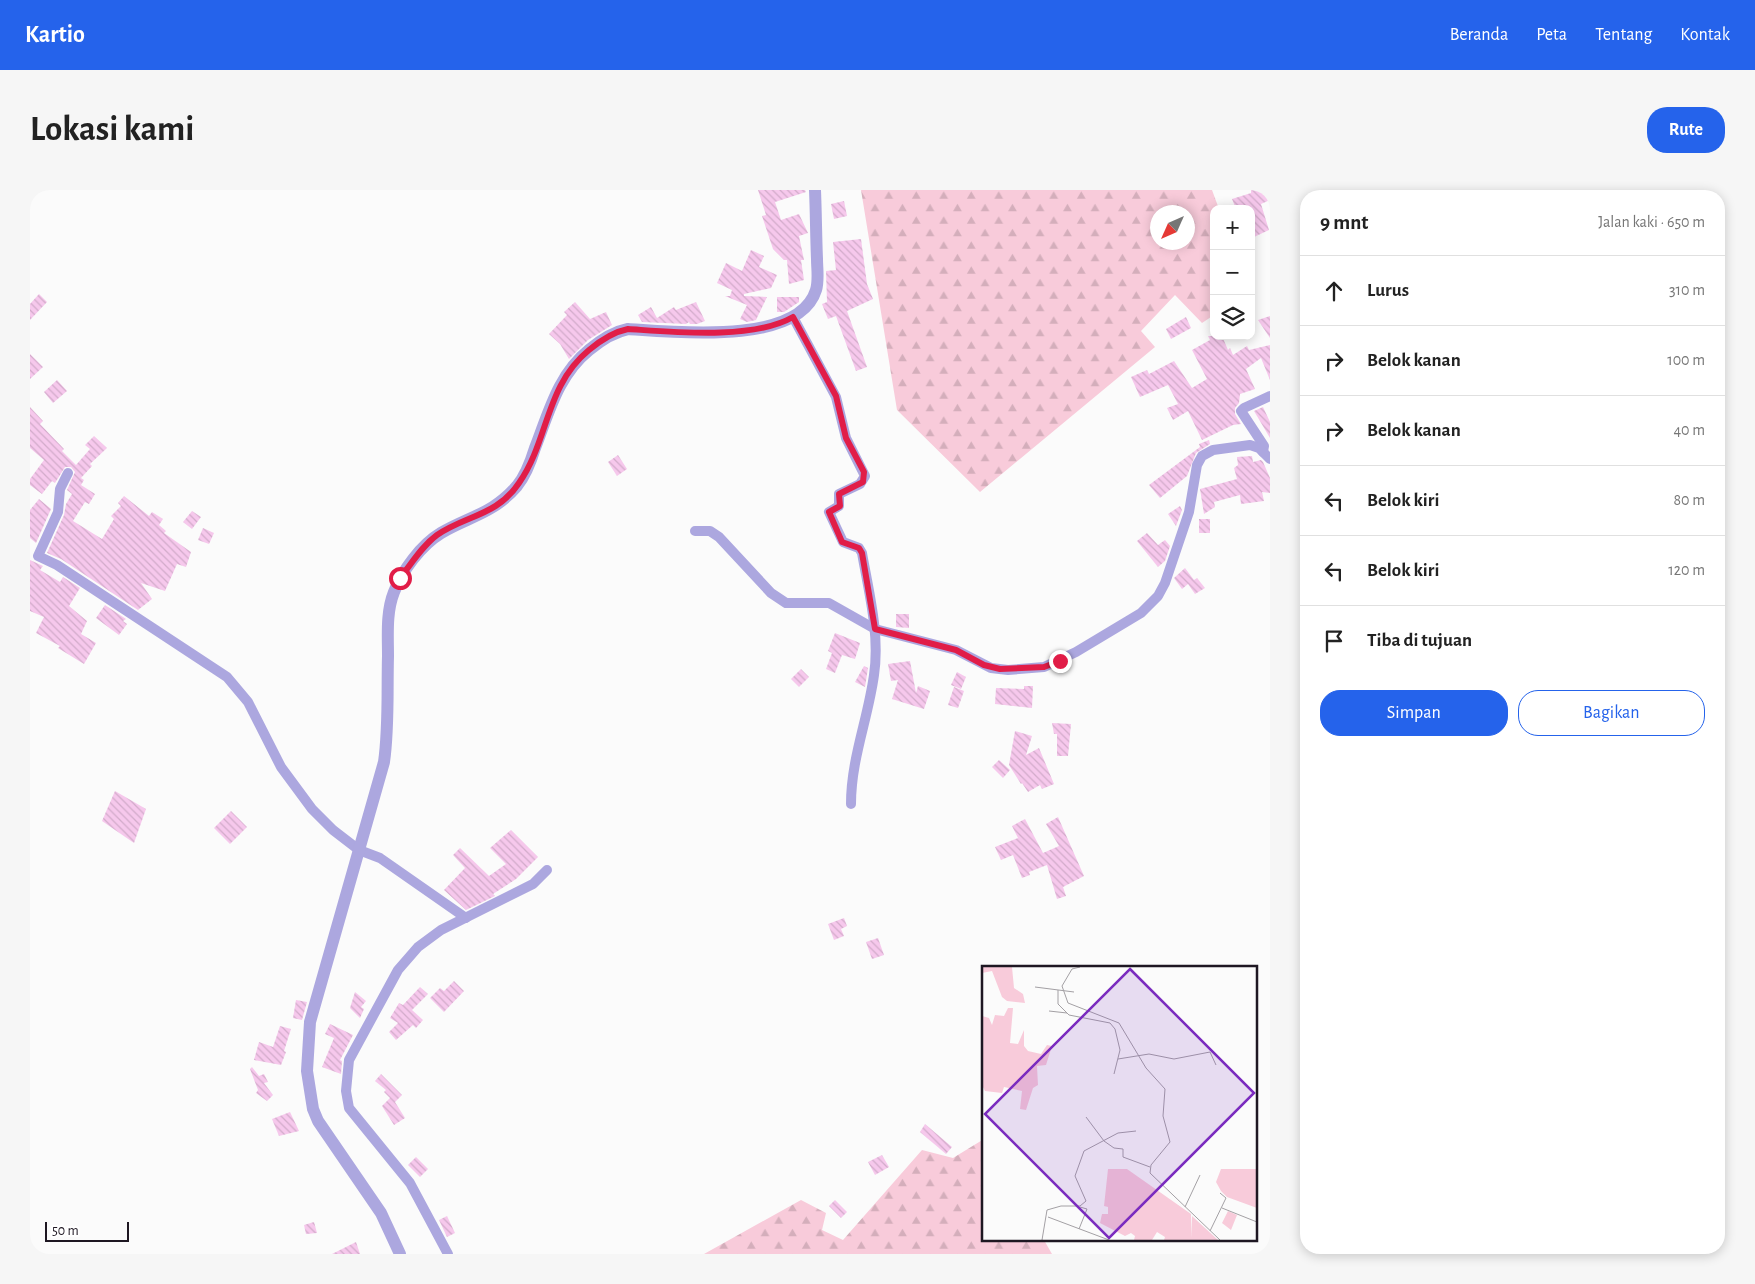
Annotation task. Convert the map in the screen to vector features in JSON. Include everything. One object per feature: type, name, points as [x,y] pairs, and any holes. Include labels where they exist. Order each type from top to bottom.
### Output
[{"type":"street","points":[[400,1254],[382,1214],[318,1121],[313,1109],[307,1045],[314,1003],[381,779],[386,749],[390,605],[400,578],[421,551],[438,534],[494,508],[518,485],[529,465],[564,376],[578,359],[599,342],[628,329],[710,333],[776,324],[793,317],[811,300],[818,283],[816,190]]},
{"type":"street","points":[[793,317],[836,396],[846,438],[864,472],[863,482],[839,494],[840,506],[829,512],[842,542],[859,548],[862,553],[875,629],[875,673],[856,750],[851,804]]},
{"type":"street","points":[[1267,455],[1264,446],[1241,411],[1270,396]]},
{"type":"street","points":[[695,531],[710,531],[718,537],[777,598],[791,603],[829,603],[875,629],[956,650],[984,665],[1000,669],[1044,667],[1060,661],[1141,613],[1158,596],[1165,583],[1189,512],[1197,465],[1202,456],[1213,450],[1250,445],[1267,455]]},
{"type":"street","points":[[68,474],[60,489],[58,512],[38,556],[57,565],[227,677],[248,702],[281,767],[299,793],[333,830],[359,850],[380,858],[466,918]]},
{"type":"street","points":[[448,1254],[410,1183],[347,1104],[346,1091],[350,1056],[404,962],[430,937],[533,884],[548,870]]},
{"type":"green space","points":[[861,190],[1212,190],[1218,205],[1210,205],[1210,318],[1202,323],[1175,295],[1141,331],[1155,347],[980,492],[897,410]]},
{"type":"green space","points":[[982,1140],[982,1242],[1045,1242],[1052,1254],[704,1254],[801,1200],[826,1213],[822,1230],[843,1240],[922,1150],[953,1158]]},
{"type":"building","points":[[758,190],[805,190],[806,192],[775,202],[781,220],[799,214],[808,233],[799,236],[804,260],[801,260],[804,280],[789,284],[787,260],[784,260],[773,249],[762,216],[766,215]]},
{"type":"building","points":[[1251,190],[1270,190],[1270,200],[1261,204],[1269,230],[1255,237],[1255,205],[1234,205],[1232,199],[1251,193]]},
{"type":"building","points":[[844,201],[847,216],[834,219],[831,204]]},
{"type":"building","points":[[861,239],[867,284],[873,299],[847,311],[867,367],[856,371],[836,316],[828,319],[822,304],[827,302],[826,271],[836,270],[833,242]]},
{"type":"building","points":[[751,250],[764,256],[759,267],[777,275],[771,288],[744,294],[744,296],[767,297],[756,320],[747,322],[740,319],[747,305],[725,296],[730,296],[732,290],[717,283],[726,263],[742,271]]},
{"type":"building","points":[[39,294],[47,302],[30,320],[30,304]]},
{"type":"building","points":[[777,297],[799,297],[799,302],[784,312],[777,312]]},
{"type":"building","points":[[575,302],[590,319],[606,312],[612,325],[588,340],[569,359],[560,344],[549,334],[567,315],[564,312]]},
{"type":"building","points":[[696,302],[705,321],[697,324],[690,324],[689,322],[686,324],[642,322],[638,315],[651,307],[657,318],[674,307],[676,310]]},
{"type":"building","points":[[1270,316],[1270,338],[1258,320]]},
{"type":"building","points":[[1186,317],[1191,328],[1171,339],[1166,329]]},
{"type":"building","points":[[1210,340],[1224,340],[1228,350],[1230,348],[1233,355],[1247,346],[1249,350],[1270,345],[1270,380],[1261,358],[1246,369],[1255,389],[1240,394],[1235,414],[1241,424],[1233,425],[1202,440],[1188,411],[1173,420],[1167,408],[1178,404],[1168,385],[1140,397],[1131,377],[1147,370],[1149,374],[1174,361],[1192,388],[1207,379],[1192,350]]},
{"type":"building","points":[[30,354],[43,367],[30,379]]},
{"type":"building","points":[[57,380],[67,391],[53,403],[44,392]]},
{"type":"building","points":[[30,407],[43,421],[40,424],[64,449],[62,451],[76,465],[90,449],[85,445],[94,436],[107,448],[90,464],[92,466],[81,478],[84,480],[81,485],[95,494],[89,504],[85,502],[73,521],[102,539],[114,519],[111,516],[121,506],[118,503],[124,496],[149,516],[152,512],[163,519],[159,525],[166,531],[164,533],[191,552],[186,567],[177,564],[165,591],[141,583],[152,599],[138,610],[61,559],[47,553],[64,515],[66,504],[72,494],[67,490],[75,472],[71,467],[65,467],[55,483],[52,481],[42,494],[30,485],[30,479],[44,460],[30,448]]},
{"type":"building","points":[[1263,407],[1270,422],[1270,438],[1254,411]]},
{"type":"building","points":[[1209,440],[1210,444],[1196,453],[1187,476],[1160,498],[1149,485],[1200,447],[1199,444]]},
{"type":"building","points":[[618,455],[627,469],[617,476],[608,462]]},
{"type":"building","points":[[1252,456],[1253,462],[1261,460],[1263,462],[1270,478],[1270,493],[1262,492],[1264,501],[1241,504],[1240,495],[1214,502],[1215,507],[1204,514],[1200,489],[1237,479],[1234,468],[1238,465],[1237,457]]},
{"type":"building","points":[[39,499],[51,509],[36,543],[30,538],[30,510]]},
{"type":"building","points":[[1180,506],[1182,510],[1176,526],[1168,514]]},
{"type":"building","points":[[192,511],[201,517],[192,529],[183,522]]},
{"type":"building","points":[[1199,519],[1210,519],[1210,533],[1199,533]]},
{"type":"building","points":[[203,528],[214,533],[209,544],[198,540]]},
{"type":"building","points":[[1147,533],[1158,545],[1165,540],[1170,546],[1165,561],[1158,567],[1137,541]]},
{"type":"building","points":[[30,560],[43,566],[40,570],[60,582],[63,577],[80,588],[69,606],[87,621],[81,634],[96,643],[84,664],[58,648],[60,646],[36,633],[44,617],[30,611]]},
{"type":"building","points":[[1185,568],[1194,580],[1197,578],[1205,588],[1195,594],[1188,584],[1182,589],[1174,578]]},
{"type":"building","points":[[105,605],[126,619],[123,621],[127,624],[119,635],[96,618]]},
{"type":"building","points":[[896,614],[909,614],[909,628],[896,627]]},
{"type":"building","points":[[835,633],[860,643],[855,659],[842,655],[835,673],[826,669],[832,653],[828,651]]},
{"type":"building","points":[[910,661],[916,693],[918,686],[930,691],[924,709],[892,699],[898,680],[891,681],[888,664]]},
{"type":"building","points":[[864,666],[868,668],[865,687],[855,682]]},
{"type":"building","points":[[801,669],[809,677],[799,687],[791,679]]},
{"type":"building","points":[[957,672],[966,677],[961,689],[951,685]]},
{"type":"building","points":[[1024,686],[1033,686],[1032,708],[995,704],[996,688],[1024,689]]},
{"type":"building","points":[[954,687],[964,691],[958,708],[948,705]]},
{"type":"building","points":[[1052,723],[1071,724],[1068,756],[1057,756],[1057,734],[1054,734]]},
{"type":"building","points":[[1015,731],[1032,736],[1026,755],[1039,748],[1054,784],[1042,789],[1040,785],[1028,792],[1021,784],[1009,765]]},
{"type":"building","points":[[999,760],[1010,770],[1003,778],[992,767]]},
{"type":"building","points":[[115,791],[146,809],[134,843],[102,821]]},
{"type":"building","points":[[231,811],[247,827],[230,844],[214,828]]},
{"type":"building","points":[[1058,817],[1084,876],[1063,887],[1066,896],[1057,899],[1047,865],[1029,872],[1030,875],[1022,878],[1013,855],[1001,860],[995,847],[1018,838],[1012,826],[1025,819],[1043,853],[1059,846],[1046,824]]},
{"type":"building","points":[[511,830],[538,857],[516,879],[493,894],[495,896],[466,910],[444,890],[465,868],[453,855],[460,848],[489,876],[506,864],[490,848]]},
{"type":"building","points":[[844,918],[847,926],[841,929],[844,936],[834,940],[828,924]]},
{"type":"building","points":[[878,938],[884,955],[872,959],[866,942]]},
{"type":"building","points":[[454,981],[464,991],[444,1012],[430,998],[440,988],[444,991]]},
{"type":"building","points":[[420,987],[428,994],[412,1010],[423,1020],[416,1028],[413,1025],[396,1040],[389,1032],[398,1023],[390,1018],[399,1003],[403,1005]]},
{"type":"building","points":[[355,992],[366,1001],[361,1007],[364,1009],[360,1018],[350,1008]]},
{"type":"building","points":[[296,1000],[307,1002],[302,1020],[293,1018]]},
{"type":"building","points":[[330,1024],[353,1035],[340,1060],[342,1061],[341,1074],[322,1067],[334,1038],[325,1034]]},
{"type":"building","points":[[280,1026],[291,1029],[281,1065],[254,1060],[259,1042],[273,1047]]},
{"type":"building","points":[[252,1067],[259,1076],[264,1074],[268,1082],[264,1083],[273,1095],[267,1101],[256,1093],[258,1090],[250,1069]]},
{"type":"building","points":[[381,1074],[402,1095],[395,1102],[405,1118],[394,1125],[382,1106],[390,1098],[384,1092],[386,1090],[375,1081]]},
{"type":"building","points":[[290,1112],[299,1131],[279,1136],[272,1119]]},
{"type":"building","points":[[925,1124],[952,1147],[946,1154],[920,1132]]},
{"type":"building","points":[[882,1155],[889,1167],[875,1175],[868,1162]]},
{"type":"building","points":[[416,1157],[428,1169],[420,1177],[408,1165]]},
{"type":"building","points":[[835,1200],[847,1212],[841,1218],[829,1206]]},
{"type":"building","points":[[447,1216],[455,1233],[447,1237],[439,1220]]},
{"type":"building","points":[[314,1222],[317,1233],[306,1234],[304,1225]]},
{"type":"building","points":[[356,1242],[360,1254],[332,1254]]},
{"type":"route","points":[[400,578],[421,551],[438,534],[494,508],[518,485],[529,465],[558,386],[571,366],[599,342],[610,335],[628,329],[710,333],[758,328],[776,324],[793,317],[836,396],[846,438],[864,472],[863,482],[839,494],[840,506],[829,512],[842,542],[861,550],[875,629],[895,636],[956,650],[991,668],[1008,670],[1044,667],[1060,661]]}]
